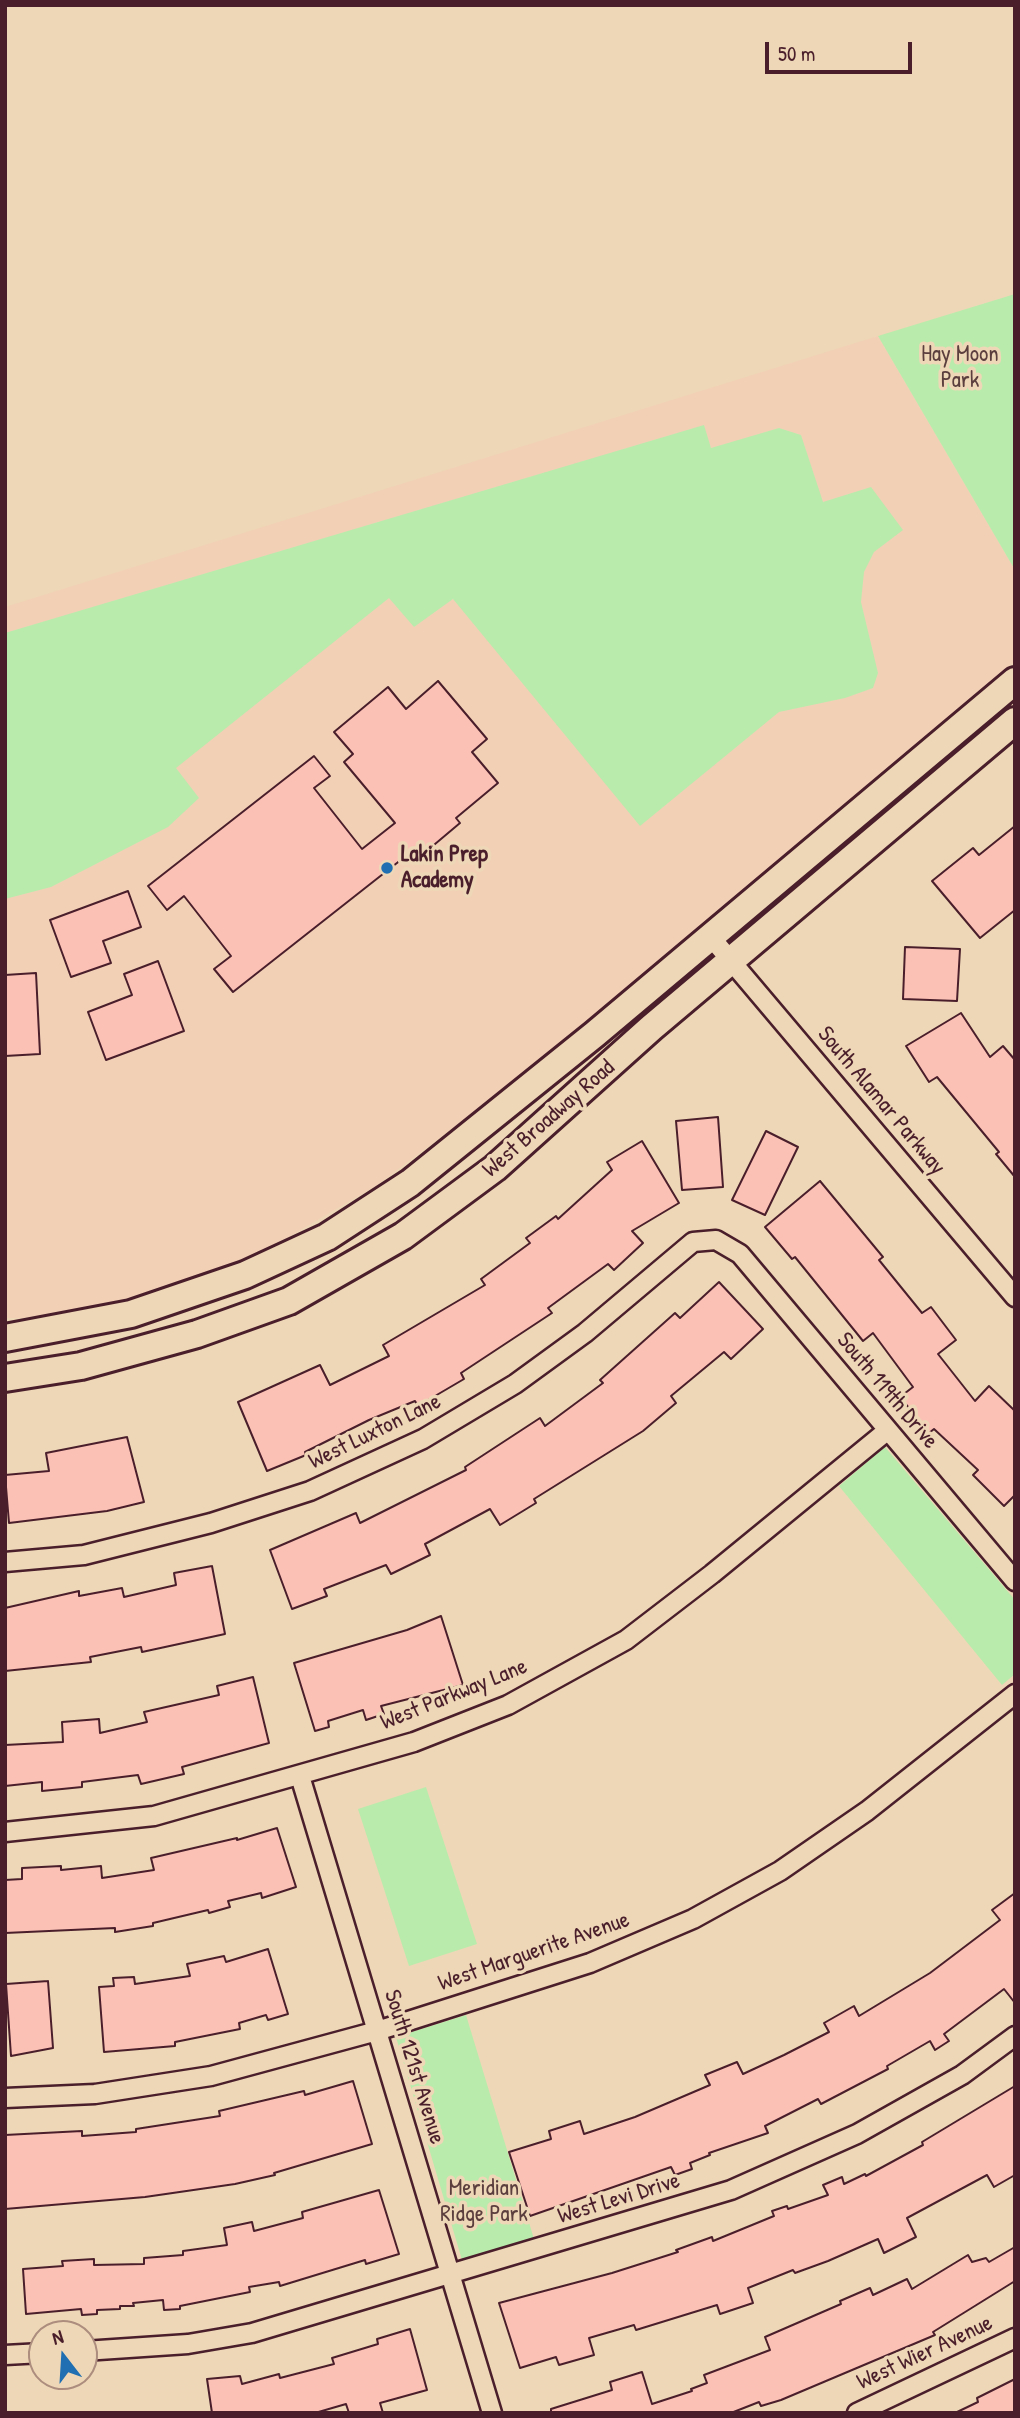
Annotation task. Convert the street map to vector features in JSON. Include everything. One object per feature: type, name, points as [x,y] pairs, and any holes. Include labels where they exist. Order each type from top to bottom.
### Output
[{"type":"main road","name":"West Broadway Road","points":[[5,1338],[131,1314],[244,1275],[327,1237],[410,1183],[474,1133],[1015,681]]},
{"type":"main road","name":"West Broadway Road","points":[[5,1378],[81,1366],[197,1334],[289,1301],[403,1236],[495,1168],[730,961],[1015,721]]},
{"type":"street","name":"South Alamar Parkway","points":[[710,936],[1015,1297]]},
{"type":"street","name":"South 119th Drive","points":[[716,1240],[740,1254],[1015,1581]]},
{"type":"street","name":"West Luxton Lane","points":[[5,1562],[83,1555],[211,1523],[310,1491],[423,1439],[515,1384],[585,1333],[693,1242],[716,1240]]},
{"type":"street","name":"West Parkway Lane","points":[[5,1832],[154,1816],[414,1742],[508,1705],[626,1640],[712,1574],[888,1430]]},
{"type":"street","name":"West Marguerite Avenue","points":[[5,2098],[95,2094],[211,2076],[377,2031],[590,1963],[693,1919],[780,1871],[867,1811],[1015,1694]]},
{"type":"street","name":"South 121st Avenue","points":[[300,1776],[492,2413]]},
{"type":"street","name":"West Levi Drive","points":[[98,2350],[188,2344],[252,2333],[451,2276],[731,2190],[857,2134],[962,2075],[1015,2036]]},
{"type":"street","name":"West Wier Avenue","points":[[857,2413],[1015,2338]]},
{"type":"street","points":[[5,2355],[28,2354]]},
{"type":"shaded area","name":"Lakin Prep Academy","points":[[878,336],[1015,570],[1015,661],[523,1075],[377,1185],[268,1249],[142,1297],[24,1318],[5,1318],[5,607]]},
{"type":"green space","name":"Hay Moon Park","points":[[1015,294],[1015,570],[878,336]]},
{"type":"green space","points":[[704,425],[711,448],[779,428],[801,435],[823,502],[871,487],[903,530],[874,552],[864,572],[861,602],[878,673],[873,688],[845,698],[779,712],[640,826],[453,599],[414,627],[389,598],[176,768],[199,798],[168,827],[51,887],[5,899],[5,633]]},
{"type":"green space","points":[[885,1447],[1015,1600],[1015,1674],[1002,1685],[839,1486]]},
{"type":"green space","points":[[426,1787],[477,1944],[409,1966],[358,1809]]},
{"type":"green space","name":"Meridian Ridge Park","points":[[466,2015],[534,2239],[462,2260],[396,2037]]},
{"type":"building","points":[[438,681],[487,739],[472,752],[498,783],[456,818],[460,823],[422,855],[416,848],[233,992],[214,969],[231,956],[184,896],[167,910],[148,886],[314,756],[330,776],[314,788],[362,849],[395,823],[344,762],[353,754],[334,732],[388,687],[406,709]]},
{"type":"building","points":[[1015,826],[1015,910],[980,938],[932,881],[973,848],[979,855]]},
{"type":"building","points":[[128,891],[141,927],[103,941],[111,963],[71,977],[50,920]]},
{"type":"building","points":[[905,947],[960,949],[957,1001],[903,999]]},
{"type":"building","points":[[158,961],[184,1031],[106,1060],[88,1012],[132,995],[124,974]]},
{"type":"building","points":[[36,973],[40,1054],[5,1056],[5,975]]},
{"type":"building","points":[[961,1013],[990,1057],[1003,1046],[1015,1060],[1015,1177],[996,1154],[999,1152],[937,1077],[929,1082],[906,1046]]},
{"type":"building","points":[[718,1117],[723,1187],[682,1190],[676,1121]]},
{"type":"building","points":[[766,1131],[798,1147],[765,1215],[732,1200]]},
{"type":"building","points":[[642,1141],[679,1203],[632,1231],[643,1243],[614,1270],[608,1264],[548,1308],[552,1313],[461,1373],[464,1379],[418,1406],[415,1401],[369,1420],[305,1452],[306,1455],[267,1471],[238,1402],[320,1365],[330,1385],[389,1356],[383,1345],[485,1285],[481,1279],[530,1243],[526,1238],[556,1216],[558,1219],[612,1170],[607,1162]]},
{"type":"building","points":[[820,1181],[883,1257],[879,1260],[922,1313],[931,1307],[956,1340],[938,1354],[975,1401],[989,1386],[1015,1411],[1015,1495],[1004,1506],[973,1475],[978,1470],[934,1429],[929,1433],[900,1397],[913,1387],[873,1333],[863,1341],[795,1257],[792,1259],[765,1227]]},
{"type":"building","points":[[719,1282],[763,1329],[731,1359],[724,1352],[671,1396],[676,1403],[643,1431],[534,1499],[536,1503],[500,1525],[490,1509],[425,1544],[430,1555],[391,1574],[386,1565],[324,1589],[327,1596],[292,1609],[270,1550],[356,1513],[360,1523],[466,1470],[465,1467],[540,1418],[545,1426],[603,1383],[600,1380],[675,1313],[680,1318]]},
{"type":"building","points":[[127,1437],[144,1502],[107,1511],[9,1523],[5,1475],[49,1471],[46,1453]]},
{"type":"building","points":[[212,1566],[225,1634],[142,1652],[141,1647],[90,1657],[91,1662],[5,1671],[5,1608],[79,1591],[79,1596],[122,1588],[124,1597],[176,1585],[174,1573]]},
{"type":"building","points":[[441,1616],[463,1685],[381,1706],[384,1714],[366,1720],[363,1710],[328,1721],[329,1727],[315,1731],[294,1663],[407,1630]]},
{"type":"building","points":[[253,1677],[269,1743],[182,1767],[184,1774],[141,1784],[138,1775],[82,1782],[82,1787],[42,1791],[42,1782],[5,1786],[5,1745],[63,1742],[62,1722],[99,1719],[100,1733],[147,1722],[144,1712],[219,1695],[217,1686]]},
{"type":"building","points":[[277,1828],[296,1887],[262,1898],[261,1893],[228,1901],[230,1907],[153,1923],[153,1926],[115,1932],[115,1928],[5,1933],[5,1880],[22,1879],[22,1868],[61,1866],[61,1870],[101,1866],[102,1878],[154,1870],[151,1858],[237,1840]]},
{"type":"building","points":[[1015,1893],[1015,2003],[1004,1989],[944,2034],[949,2041],[935,2050],[930,2041],[887,2066],[888,2069],[821,2104],[818,2099],[765,2126],[768,2133],[709,2153],[710,2155],[690,2163],[692,2169],[675,2175],[671,2167],[530,2216],[509,2152],[551,2139],[549,2131],[580,2121],[584,2134],[635,2117],[710,2085],[705,2075],[737,2062],[743,2074],[829,2032],[824,2023],[854,2006],[859,2016],[930,1973],[1000,1920],[992,1910]]},
{"type":"building","points":[[268,1949],[288,2014],[268,2020],[266,2015],[239,2023],[240,2029],[175,2042],[175,2046],[104,2052],[99,1987],[114,1986],[113,1978],[134,1977],[135,1984],[190,1976],[187,1964],[224,1956],[226,1962]]},
{"type":"building","points":[[48,1981],[53,2048],[11,2056],[6,1984]]},
{"type":"building","points":[[353,2081],[372,2144],[274,2173],[275,2175],[235,2184],[145,2197],[5,2209],[5,2135],[82,2131],[82,2136],[136,2132],[136,2129],[220,2116],[219,2111],[304,2091],[305,2095]]},
{"type":"building","points":[[1015,2086],[1015,2175],[994,2187],[987,2175],[907,2218],[916,2237],[884,2253],[878,2239],[828,2261],[795,2273],[793,2270],[748,2288],[753,2303],[720,2314],[717,2305],[636,2330],[634,2325],[589,2338],[594,2355],[559,2365],[556,2357],[520,2368],[499,2303],[612,2273],[678,2252],[676,2250],[712,2237],[713,2241],[774,2216],[772,2211],[787,2206],[788,2209],[828,2195],[823,2185],[842,2177],[844,2184],[865,2174],[866,2176],[923,2145],[922,2142]]},
{"type":"building","points":[[379,2190],[399,2254],[366,2264],[365,2260],[280,2286],[279,2282],[249,2287],[250,2292],[180,2306],[180,2309],[164,2310],[163,2300],[133,2303],[134,2306],[120,2306],[120,2309],[97,2310],[97,2314],[82,2315],[81,2309],[26,2314],[23,2269],[63,2266],[62,2261],[94,2259],[94,2265],[144,2264],[144,2258],[183,2255],[183,2251],[227,2245],[224,2228],[252,2222],[254,2231],[303,2218],[302,2212]]},
{"type":"building","points":[[1015,2247],[1015,2281],[933,2332],[935,2335],[781,2400],[761,2406],[759,2402],[731,2413],[551,2413],[551,2409],[612,2390],[610,2382],[642,2372],[652,2404],[692,2391],[691,2389],[707,2383],[704,2375],[770,2350],[765,2337],[841,2304],[840,2301],[870,2288],[873,2295],[907,2279],[912,2289],[968,2255],[972,2262],[986,2258],[989,2262]]},
{"type":"building","points":[[410,2329],[427,2390],[380,2403],[383,2413],[349,2413],[346,2404],[315,2413],[212,2413],[207,2379],[240,2376],[242,2384],[279,2374],[280,2378],[334,2364],[332,2358],[378,2344],[377,2339]]},
{"type":"building","points":[[1015,2379],[1015,2413],[955,2413],[978,2402],[977,2398]]},
{"type":"place","name":"Lakin Prep Academy","points":[[387,868]]}]
